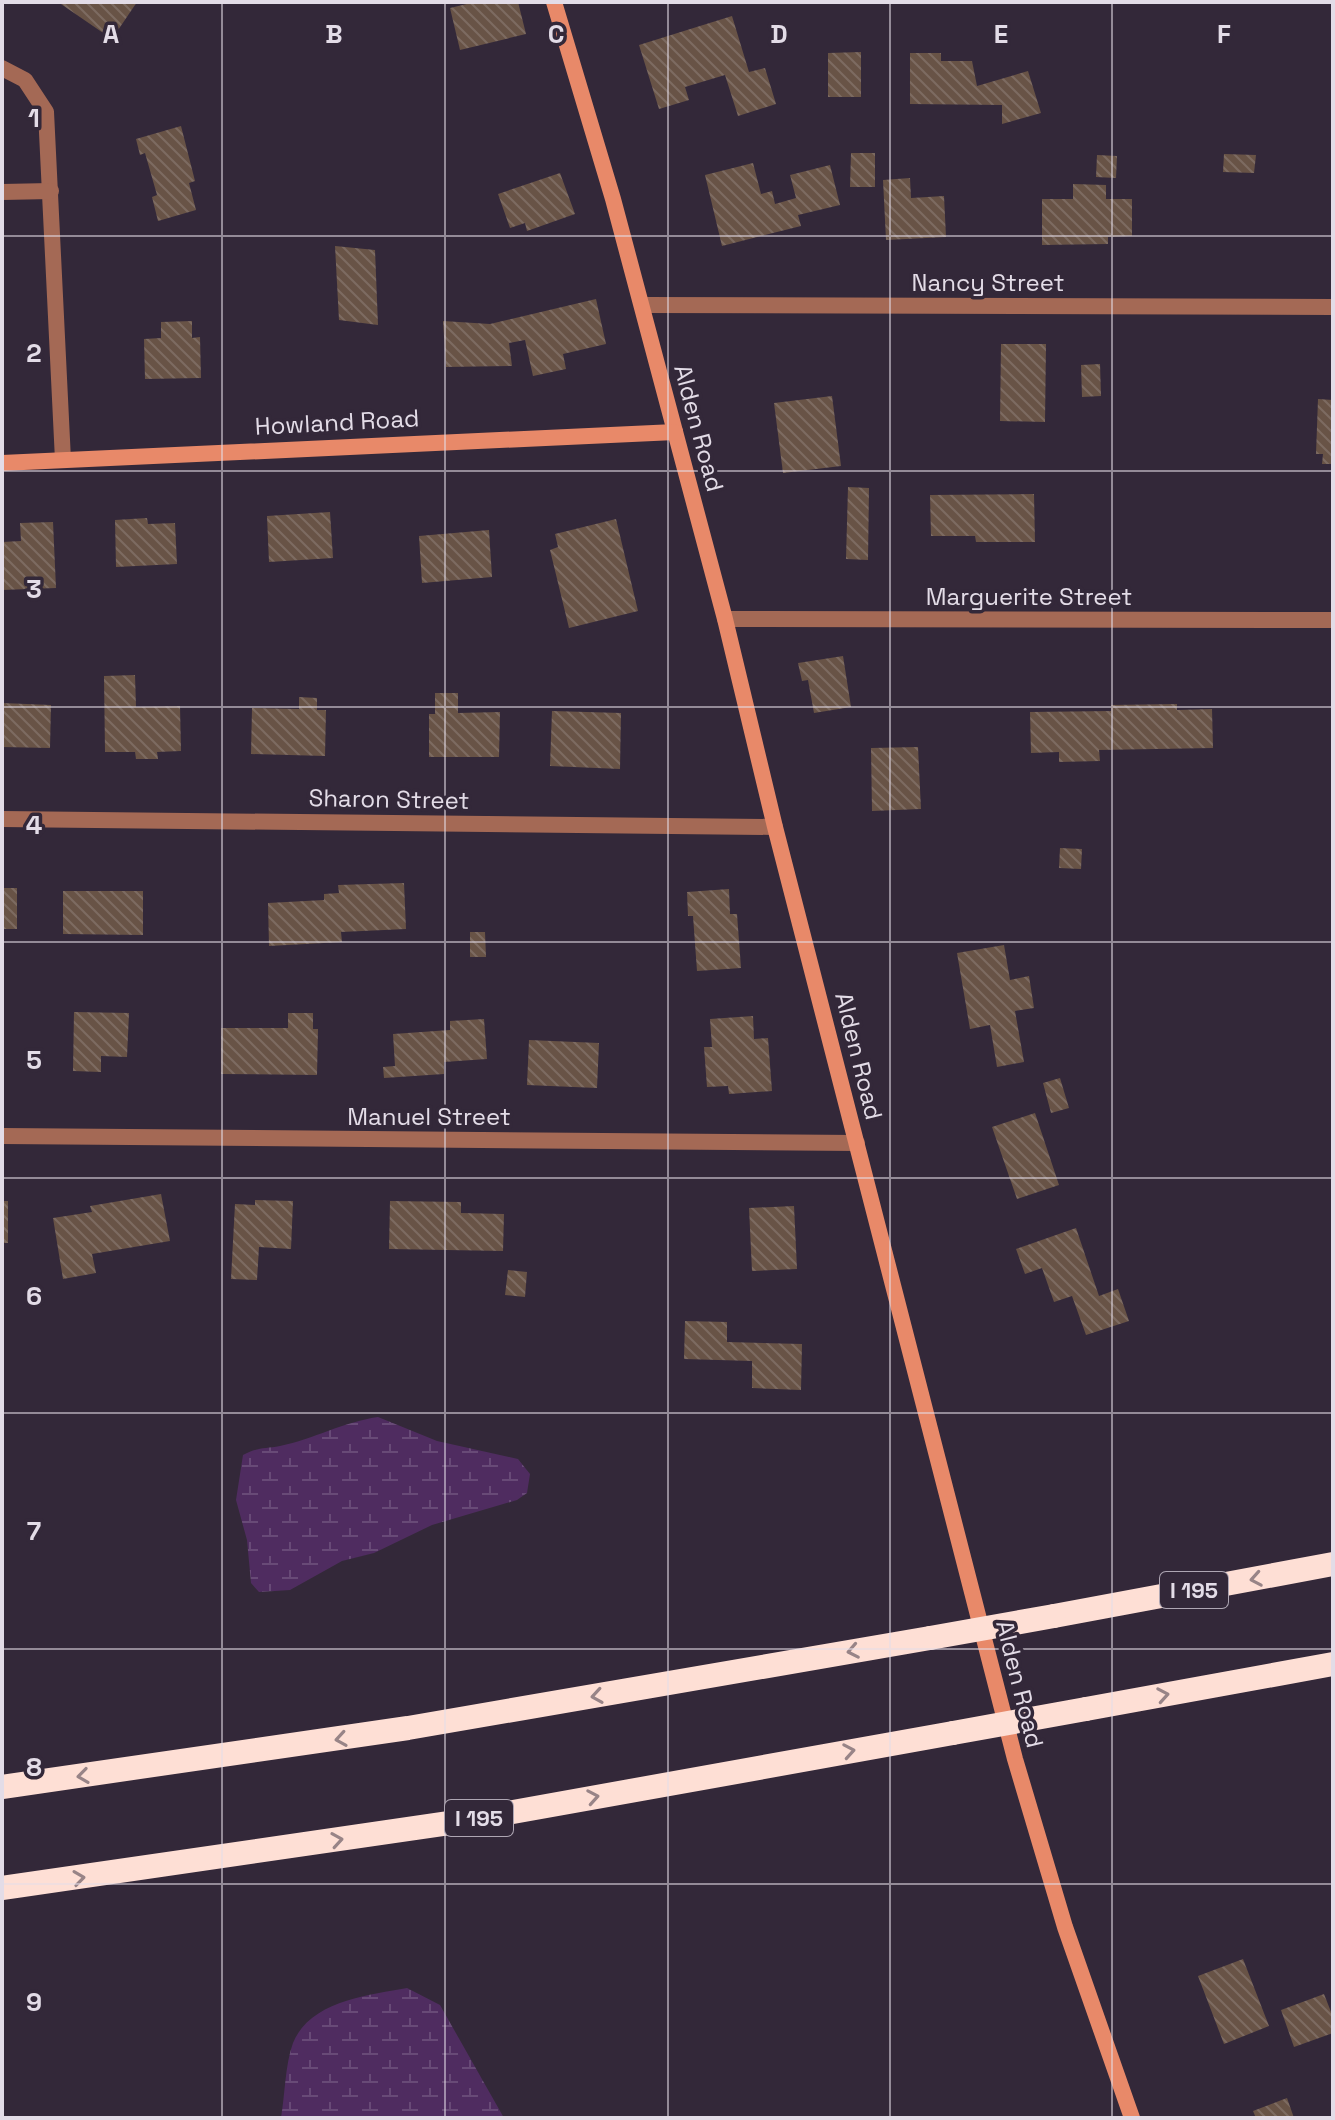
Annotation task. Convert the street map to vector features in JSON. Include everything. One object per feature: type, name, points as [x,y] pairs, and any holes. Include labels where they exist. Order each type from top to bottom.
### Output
[{"type":"highway","name":"I 195","points":[[2,1787],[394,1730],[930,1638],[1333,1564]]},
{"type":"highway","name":"I 195","points":[[2,1888],[463,1821],[1333,1664]]},
{"type":"main road","name":"Alden Road","points":[[554,2],[642,305],[725,619],[775,827],[1033,1823],[1132,2118]]},
{"type":"main road","name":"Howland Road","points":[[2,463],[675,432]]},
{"type":"street","points":[[2,68],[25,80],[46,112],[63,460]]},
{"type":"street","points":[[2,192],[51,191]]},
{"type":"street","name":"Nancy Street","points":[[642,305],[1333,307]]},
{"type":"street","name":"Marguerite Street","points":[[725,619],[1333,620]]},
{"type":"street","name":"Sharon Street","points":[[2,819],[775,827]]},
{"type":"street","name":"Manuel Street","points":[[2,1136],[857,1143]]},
{"type":"green space","points":[[378,1417],[437,1441],[518,1459],[530,1474],[527,1493],[517,1500],[432,1525],[374,1553],[342,1561],[290,1590],[259,1592],[251,1583],[247,1540],[236,1500],[243,1455]]},
{"type":"green space","points":[[407,1988],[440,2005],[504,2118],[281,2118],[290,2052],[301,2029],[312,2018],[342,2002]]},
{"type":"building","points":[[58,2],[137,2],[112,39]]},
{"type":"building","points":[[475,2],[518,2],[526,34],[460,50],[450,8]]},
{"type":"building","points":[[732,16],[749,72],[765,68],[776,104],[738,116],[725,75],[685,87],[689,100],[659,109],[639,45]]},
{"type":"building","points":[[861,52],[861,97],[828,97],[828,53]]},
{"type":"building","points":[[910,53],[941,53],[941,61],[972,61],[977,86],[1028,71],[1041,113],[1002,124],[1002,105],[910,104]]},
{"type":"building","points":[[181,126],[195,181],[189,183],[196,210],[158,221],[152,197],[157,195],[145,153],[140,155],[136,139]]},
{"type":"building","points":[[851,153],[875,153],[875,187],[850,187]]},
{"type":"building","points":[[1224,154],[1256,155],[1254,173],[1223,172]]},
{"type":"building","points":[[1097,155],[1117,156],[1116,178],[1096,177]]},
{"type":"building","points":[[753,163],[761,194],[772,191],[775,204],[796,198],[790,175],[830,165],[840,205],[798,215],[801,226],[722,246],[705,175]]},
{"type":"building","points":[[560,173],[575,214],[527,231],[525,223],[510,228],[498,194]]},
{"type":"building","points":[[910,178],[911,198],[944,196],[946,237],[886,240],[883,180]]},
{"type":"building","points":[[1073,184],[1106,185],[1106,199],[1132,199],[1132,236],[1108,237],[1108,244],[1042,245],[1042,199],[1073,199]]},
{"type":"building","points":[[335,246],[375,250],[378,325],[339,320]]},
{"type":"building","points":[[596,299],[606,344],[563,354],[566,369],[533,376],[525,340],[509,343],[512,366],[446,367],[443,321],[490,324]]},
{"type":"building","points":[[192,321],[192,338],[200,337],[201,378],[145,379],[144,339],[161,338],[161,322]]},
{"type":"building","points":[[1001,344],[1046,344],[1045,422],[1000,421]]},
{"type":"building","points":[[1100,364],[1101,396],[1082,397],[1081,365]]},
{"type":"building","points":[[832,396],[841,466],[783,473],[774,403]]},
{"type":"building","points":[[1318,399],[1333,400],[1333,464],[1322,464],[1323,454],[1316,454]]},
{"type":"building","points":[[848,487],[869,488],[868,560],[846,559]]},
{"type":"building","points":[[1034,494],[1035,542],[976,542],[975,536],[931,536],[930,495]]},
{"type":"building","points":[[330,512],[333,558],[269,562],[267,516]]},
{"type":"building","points":[[147,518],[148,524],[175,523],[177,564],[116,567],[115,520]]},
{"type":"building","points":[[616,519],[638,611],[569,628],[550,550],[558,547],[555,534]]},
{"type":"building","points":[[53,522],[56,588],[2,590],[2,542],[21,541],[20,523]]},
{"type":"building","points":[[489,530],[492,577],[422,583],[419,536]]},
{"type":"building","points":[[843,656],[851,707],[814,713],[808,680],[802,681],[798,663]]},
{"type":"building","points":[[135,675],[136,707],[180,706],[181,751],[157,752],[158,759],[136,759],[135,752],[105,752],[104,676]]},
{"type":"building","points":[[435,693],[458,693],[458,713],[500,712],[499,757],[429,757],[429,714],[435,714]]},
{"type":"building","points":[[299,697],[317,698],[317,710],[326,710],[325,756],[251,754],[252,708],[299,709]]},
{"type":"building","points":[[2,703],[51,705],[50,748],[2,747]]},
{"type":"building","points":[[1177,704],[1177,710],[1212,709],[1213,748],[1099,750],[1100,761],[1059,762],[1059,752],[1031,753],[1030,712],[1111,711],[1111,705]]},
{"type":"building","points":[[552,711],[621,713],[620,769],[550,766]]},
{"type":"building","points":[[918,747],[921,809],[872,811],[871,748]]},
{"type":"building","points":[[1060,848],[1082,849],[1081,869],[1059,868]]},
{"type":"building","points":[[404,883],[406,929],[341,932],[342,942],[269,946],[268,903],[324,900],[324,894],[339,893],[338,885]]},
{"type":"building","points":[[2,888],[17,888],[17,929],[2,929]]},
{"type":"building","points":[[729,889],[730,914],[737,914],[741,968],[697,971],[693,916],[688,916],[687,892]]},
{"type":"building","points":[[63,891],[143,891],[143,935],[63,934]]},
{"type":"building","points":[[470,932],[485,932],[486,957],[470,957]]},
{"type":"building","points":[[1004,945],[1010,980],[1029,976],[1034,1008],[1015,1011],[1024,1062],[997,1067],[990,1025],[970,1029],[957,953]]},
{"type":"building","points":[[74,1012],[129,1013],[127,1057],[101,1056],[101,1072],[73,1071]]},
{"type":"building","points":[[288,1013],[313,1013],[313,1029],[318,1029],[317,1075],[221,1074],[221,1028],[288,1028]]},
{"type":"building","points":[[753,1016],[754,1039],[768,1038],[772,1091],[729,1094],[728,1086],[707,1087],[704,1047],[712,1047],[710,1019]]},
{"type":"building","points":[[484,1019],[487,1059],[444,1062],[444,1074],[384,1078],[383,1067],[395,1066],[393,1034],[450,1030],[450,1021]]},
{"type":"building","points":[[529,1040],[599,1043],[597,1088],[527,1085]]},
{"type":"building","points":[[1060,1078],[1069,1108],[1051,1113],[1043,1083]]},
{"type":"building","points":[[1035,1113],[1059,1185],[1017,1199],[992,1127]]},
{"type":"building","points":[[161,1194],[170,1241],[92,1254],[96,1273],[63,1279],[53,1218],[92,1212],[90,1206]]},
{"type":"building","points":[[255,1200],[293,1201],[291,1249],[259,1247],[257,1280],[231,1279],[235,1204],[255,1205]]},
{"type":"building","points":[[2,1201],[8,1201],[8,1243],[2,1243]]},
{"type":"building","points":[[390,1201],[461,1202],[461,1213],[504,1214],[503,1251],[389,1249]]},
{"type":"building","points":[[794,1206],[797,1269],[752,1271],[749,1208]]},
{"type":"building","points":[[1076,1228],[1099,1296],[1118,1289],[1129,1321],[1086,1335],[1072,1296],[1054,1302],[1042,1268],[1025,1274],[1016,1249]]},
{"type":"building","points":[[508,1270],[527,1272],[525,1297],[505,1295]]},
{"type":"building","points":[[685,1321],[727,1322],[727,1342],[802,1344],[801,1390],[752,1388],[752,1361],[684,1359]]},
{"type":"building","points":[[1243,1959],[1269,2026],[1224,2044],[1198,1976]]},
{"type":"building","points":[[1324,1994],[1333,2017],[1333,2033],[1294,2047],[1281,2010]]},
{"type":"building","points":[[1287,2098],[1294,2118],[1256,2118],[1253,2111]]}]
